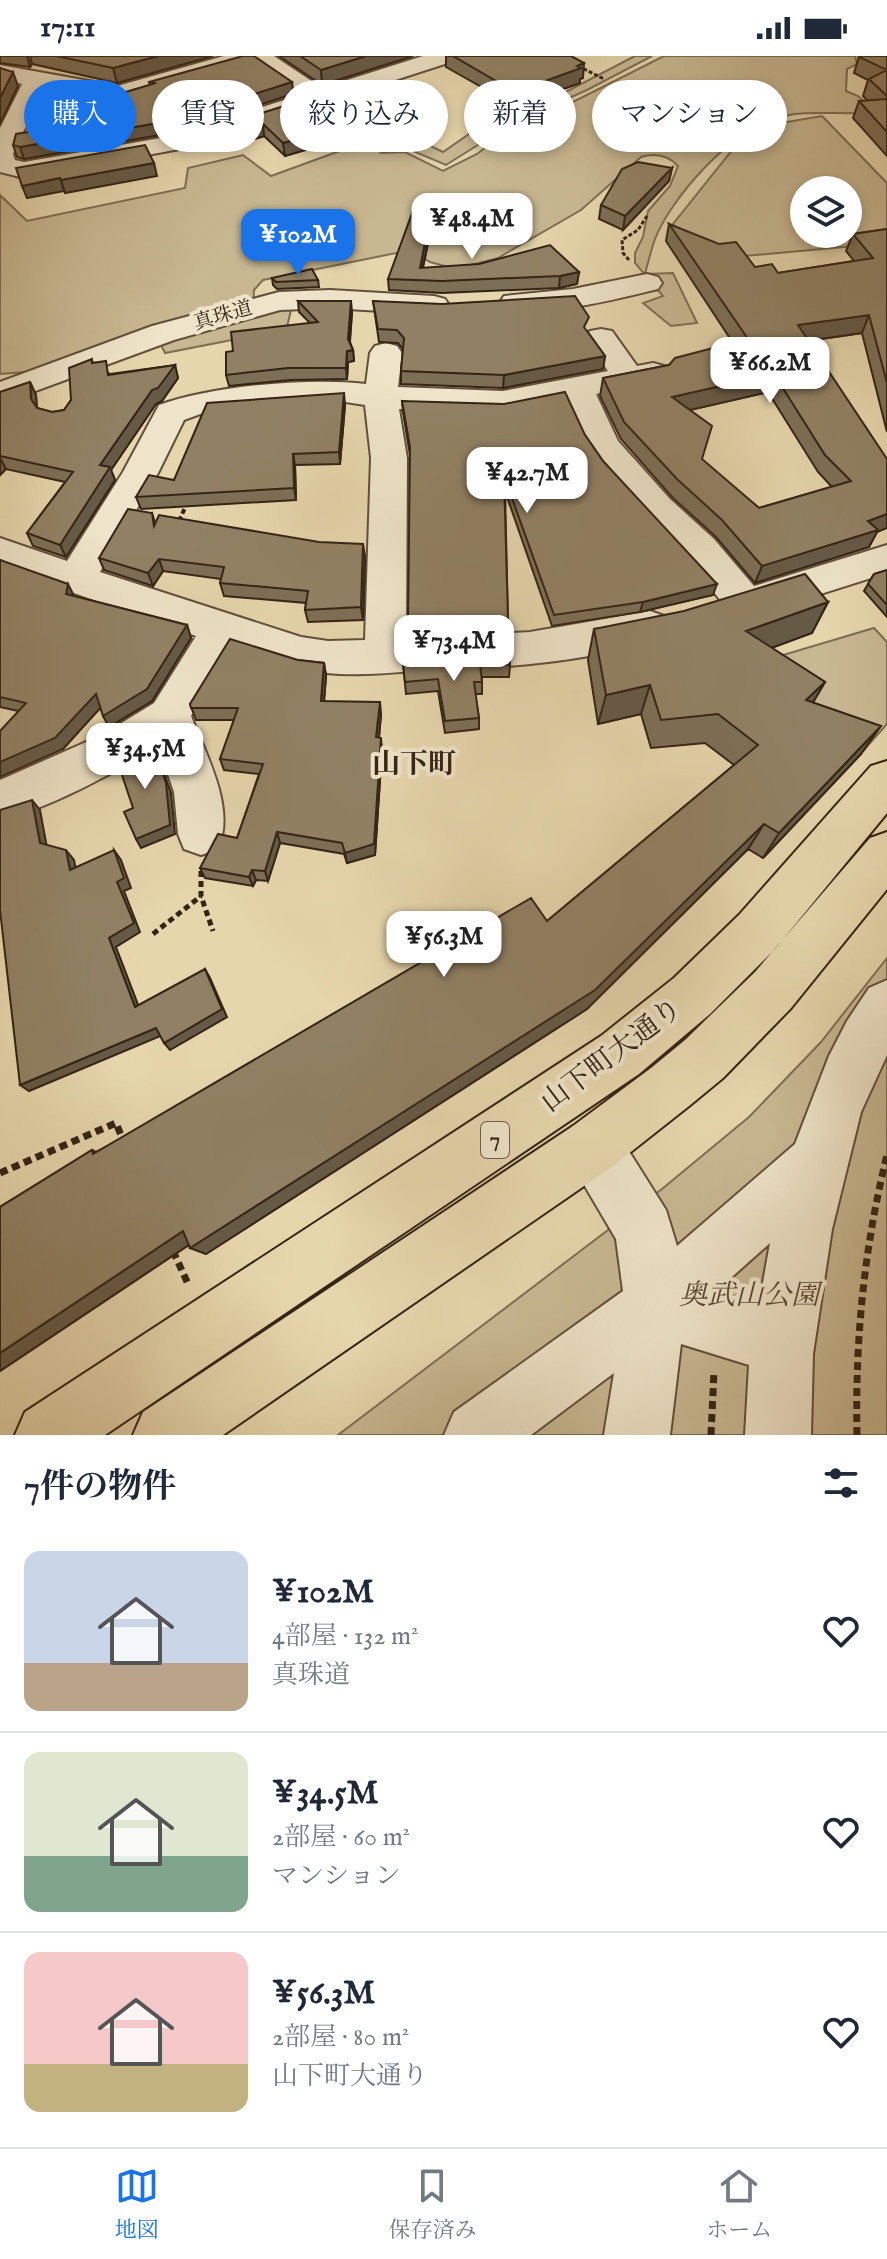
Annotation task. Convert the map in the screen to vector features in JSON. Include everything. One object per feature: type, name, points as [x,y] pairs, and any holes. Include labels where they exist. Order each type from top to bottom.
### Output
[{"type":"main road","name":"山下町大通り","points":[[48,1435],[529,1118],[657,1026],[757,932],[887,780]]},
{"type":"main road","points":[[166,1435],[593,1146],[693,1068],[798,963],[887,853]]},
{"type":"street","points":[[136,88],[249,56]]},
{"type":"street","points":[[259,56],[294,80]]},
{"type":"street","points":[[372,80],[446,56]]},
{"type":"street","points":[[0,72],[36,80]]},
{"type":"street","points":[[24,105],[0,154],[4,165],[24,170],[125,152]]},
{"type":"street","points":[[136,150],[176,143],[280,110]]},
{"type":"street","name":"真珠道","points":[[0,394],[163,333],[279,301],[330,299],[472,304],[573,298],[647,283]]},
{"type":"street","points":[[76,579],[140,473],[171,413],[180,407],[339,391],[503,402],[641,376],[601,338]]},
{"type":"street","points":[[385,657],[389,458],[381,396],[386,353]]},
{"type":"street","points":[[54,372],[57,412]]},
{"type":"street","points":[[576,387],[603,446],[657,508],[701,549],[711,612]]},
{"type":"street","points":[[0,552],[222,629],[301,653],[328,657],[519,650],[604,639],[711,612],[887,559]]},
{"type":"street","points":[[0,800],[14,797],[118,748],[169,715],[222,629]]},
{"type":"street","points":[[169,715],[197,792],[201,834]]},
{"type":"street","points":[[778,1435],[783,1344],[800,1231],[818,1161],[843,1087],[859,1051],[887,1006]]},
{"type":"street","points":[[593,1146],[645,1231],[655,1305],[637,1435]]},
{"type":"street","points":[[477,1435],[655,1305],[818,1161]]},
{"type":"street","points":[[655,1305],[783,1344]]},
{"type":"path","points":[[570,62],[604,79]]},
{"type":"path","points":[[623,253],[622,240],[638,230],[647,216]]},
{"type":"path","points":[[177,527],[189,499]]},
{"type":"path","points":[[201,834],[201,896],[213,931]]},
{"type":"path","points":[[153,934],[201,896]]},
{"type":"path","points":[[0,1173],[116,1123],[129,1152]]},
{"type":"path","points":[[857,1435],[855,1380],[859,1294],[870,1216],[887,1155]]},
{"type":"path","points":[[168,1240],[209,1331]]},
{"type":"path","points":[[711,1435],[717,1324]]},
{"type":"green space","points":[[635,56],[652,56],[606,80],[592,80],[592,87],[576,95],[576,87]]},
{"type":"green space","points":[[664,56],[855,56],[857,64],[847,69],[846,91],[858,96],[877,112],[787,116],[787,80],[616,80]]},
{"type":"green space","points":[[592,92],[592,152],[721,152],[674,205],[655,239],[645,274],[673,273],[697,323],[671,326],[643,303],[663,296],[635,263],[635,253],[643,237],[648,211],[670,186],[678,166],[666,157],[651,155],[641,157],[581,210],[498,258],[455,269],[430,262],[411,250],[263,280],[254,290],[253,309],[292,306],[285,335],[242,338],[165,353],[160,343],[62,369],[0,374],[0,195],[27,221],[185,188],[188,168],[243,155],[271,176],[337,152],[405,152],[443,171],[480,152],[576,152],[576,100]]},
{"type":"green space","points":[[822,116],[887,183],[887,243],[862,245],[862,176],[790,176],[790,248],[832,248],[701,260],[673,224],[731,152],[787,152],[787,122]]},
{"type":"green space","points":[[464,137],[464,152],[467,152],[446,165],[415,152],[448,152],[448,149]]},
{"type":"green space","points":[[874,628],[887,642],[887,724],[863,751],[829,738],[763,661]]},
{"type":"green space","name":"奥武山公園","points":[[887,958],[887,1435],[338,1435],[662,1189],[749,1117],[821,1042]]},
{"type":"building","points":[[56,56],[158,56],[113,68]]},
{"type":"building","points":[[243,56],[254,56],[289,80],[280,80],[280,86],[264,91],[264,80],[156,80]]},
{"type":"building","points":[[300,56],[366,56],[321,70]]},
{"type":"building","points":[[453,56],[571,56],[584,63],[577,66],[581,68],[548,80],[494,80]]},
{"type":"building","points":[[887,56],[887,70],[859,57]]},
{"type":"building","points":[[0,68],[13,72],[0,98]]},
{"type":"building","points":[[887,70],[887,96],[869,79]]},
{"type":"building","points":[[152,84],[152,124],[136,127],[136,89]]},
{"type":"building","points":[[887,99],[887,132],[859,101]]},
{"type":"building","points":[[280,107],[280,140],[264,125],[264,112]]},
{"type":"building","points":[[24,133],[24,146],[13,145],[16,134]]},
{"type":"building","points":[[145,145],[154,163],[22,186],[16,168],[106,152],[136,152],[136,147]]},
{"type":"building","points":[[638,162],[672,168],[625,216],[601,205],[622,169]]},
{"type":"building","points":[[414,208],[431,213],[420,268],[479,264],[550,245],[579,272],[560,276],[442,281],[388,279]]},
{"type":"building","points":[[669,224],[719,244],[736,242],[755,267],[772,264],[778,273],[873,258],[862,245],[862,233],[887,229],[887,383],[869,315],[798,325],[887,459],[887,514],[868,521],[878,530],[762,566],[722,520],[677,479],[624,422],[603,378],[669,365],[675,358],[748,339]],"holes":[[[774,374],[825,455],[851,481],[759,508],[702,459],[712,426],[672,397]]]},
{"type":"building","points":[[312,269],[318,280],[276,282],[272,278]]},
{"type":"building","points":[[575,296],[589,317],[584,327],[605,356],[504,375],[401,371],[404,338],[397,330],[378,329],[373,301],[442,304]]},
{"type":"building","points":[[298,301],[351,301],[348,339],[353,350],[347,351],[346,368],[288,368],[226,375],[226,352],[233,351],[231,332],[318,322]]},
{"type":"building","points":[[92,359],[92,363],[106,361],[108,375],[175,365],[158,388],[152,390],[100,465],[110,467],[60,545],[27,533],[73,472],[0,456],[0,392],[30,382],[31,399],[37,408],[52,412],[64,410],[71,400],[69,368]]},
{"type":"building","points":[[565,392],[585,435],[603,461],[717,584],[643,602],[554,615],[504,476],[508,620],[408,625],[410,447],[402,401],[504,404]]},
{"type":"building","points":[[344,393],[339,452],[293,454],[294,488],[136,497],[149,475],[174,480],[207,403]]},
{"type":"building","points":[[128,509],[152,513],[154,526],[159,515],[319,542],[363,544],[361,607],[305,610],[308,591],[220,583],[224,567],[159,559],[148,573],[99,558]]},
{"type":"building","points":[[0,560],[68,584],[66,594],[187,625],[147,689],[103,716],[96,694],[55,738],[0,762],[0,731],[26,703],[0,697]]},
{"type":"building","points":[[887,570],[887,605],[868,584],[874,574]]},
{"type":"building","points":[[805,574],[828,602],[746,631],[825,682],[806,700],[881,726],[779,833],[764,824],[595,990],[190,1248],[183,1231],[0,1353],[0,1207],[92,1150],[93,1154],[531,898],[547,921],[758,745],[718,714],[661,720],[650,685],[606,695],[594,629],[684,611]]},
{"type":"building","points":[[230,639],[298,660],[324,663],[321,701],[380,702],[376,737],[381,738],[374,844],[345,853],[342,843],[277,832],[265,871],[252,870],[249,877],[200,868],[218,834],[237,838],[263,764],[220,759],[238,708],[191,708],[190,704]]},
{"type":"building","points":[[510,656],[510,665],[480,664],[482,682],[474,682],[479,718],[445,721],[438,679],[405,682],[403,663]]},
{"type":"building","points":[[152,740],[166,783],[170,825],[136,839],[124,812],[133,808],[117,760]]},
{"type":"building","points":[[32,800],[40,843],[66,850],[70,870],[114,850],[124,878],[117,882],[134,923],[109,938],[135,1007],[205,969],[222,1009],[164,1043],[156,1028],[20,1085],[0,910],[0,810]]},
{"type":"district","name":"山下町","points":[[414,765]]}]
